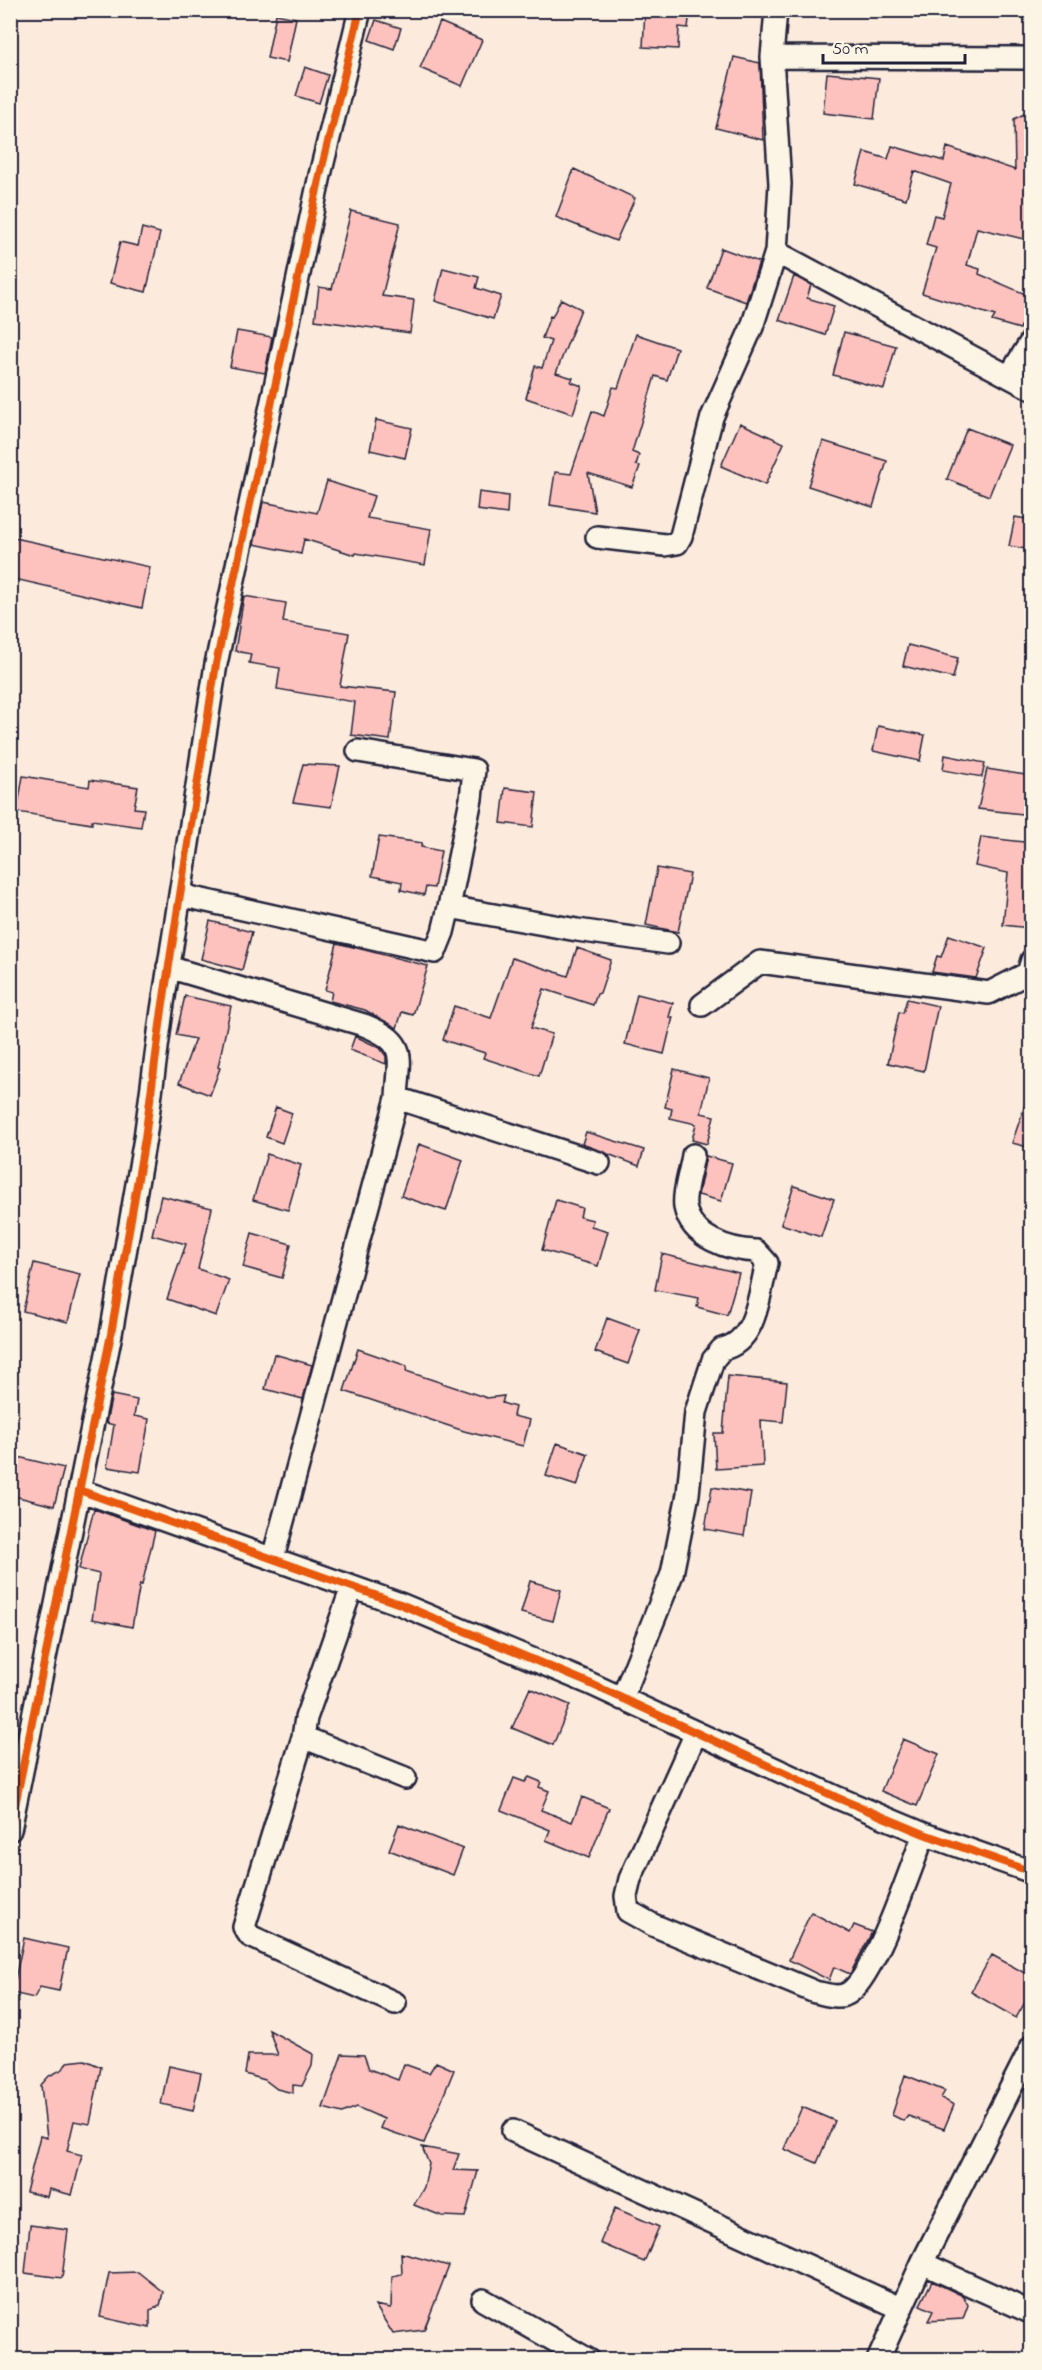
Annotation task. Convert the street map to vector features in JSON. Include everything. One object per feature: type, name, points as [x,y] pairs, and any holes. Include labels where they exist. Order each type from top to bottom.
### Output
[{"type":"street","points":[[10,1830],[111,1334],[145,1138],[168,967],[216,664],[320,175],[360,10]]},
{"type":"street","points":[[597,537],[665,544],[677,543],[681,536],[712,417],[752,327],[776,252],[780,184],[772,57],[776,10]]},
{"type":"street","points":[[772,57],[1026,58]]},
{"type":"street","points":[[776,252],[1010,375],[1032,389]]},
{"type":"street","points":[[1010,375],[1032,340]]},
{"type":"street","points":[[180,896],[435,952],[443,932],[471,799],[474,770],[358,751]]},
{"type":"street","points":[[448,907],[668,943]]},
{"type":"street","points":[[702,1005],[760,962],[989,993],[1028,973],[1032,960]]},
{"type":"street","points":[[168,967],[388,1035],[399,1050],[397,1098],[273,1558]]},
{"type":"street","points":[[397,1098],[599,1163]]},
{"type":"street","points":[[622,1699],[672,1574],[688,1494],[696,1412],[713,1360],[722,1349],[734,1347],[749,1331],[767,1263],[756,1251],[733,1249],[709,1239],[692,1223],[685,1206],[693,1155]]},
{"type":"street","points":[[79,1490],[410,1609],[622,1699],[838,1798],[924,1834],[1032,1872]]},
{"type":"street","points":[[352,1587],[306,1718],[303,1737],[244,1927],[250,1936],[395,2003]]},
{"type":"street","points":[[696,1733],[630,1879],[626,1896],[628,1911],[653,1925],[815,1992],[839,1997],[850,1992],[859,1982],[884,1936],[924,1834]]},
{"type":"street","points":[[303,1737],[405,1778]]},
{"type":"street","points":[[878,2360],[922,2263],[1032,2046]]},
{"type":"street","points":[[513,2131],[900,2308]]},
{"type":"street","points":[[922,2263],[1032,2313]]},
{"type":"street","points":[[483,2300],[589,2360]]},
{"type":"building","points":[[645,10],[690,10],[688,28],[679,27],[678,49],[643,47]]},
{"type":"building","points":[[276,14],[296,18],[287,62],[267,58]]},
{"type":"building","points":[[376,20],[401,28],[394,49],[369,40]]},
{"type":"building","points":[[440,22],[482,40],[462,86],[420,68]]},
{"type":"building","points":[[734,57],[760,63],[763,140],[716,128]]},
{"type":"building","points":[[305,67],[328,75],[319,103],[296,96]]},
{"type":"building","points":[[827,73],[879,78],[874,119],[823,113]]},
{"type":"building","points":[[1032,110],[1032,241],[977,228],[967,265],[980,269],[979,274],[1032,297],[1020,329],[992,321],[995,316],[922,293],[936,248],[926,245],[934,215],[942,217],[951,184],[914,171],[906,199],[855,184],[864,152],[888,159],[892,146],[944,161],[947,147],[1015,170],[1014,119]]},
{"type":"building","points":[[574,169],[635,198],[616,241],[556,217]]},
{"type":"building","points":[[351,211],[400,223],[382,296],[414,300],[410,333],[315,320],[319,287],[332,289]]},
{"type":"building","points":[[142,228],[160,233],[146,292],[110,283],[120,242],[138,246]]},
{"type":"building","points":[[721,248],[759,262],[746,302],[707,288]]},
{"type":"building","points":[[443,268],[479,277],[476,288],[501,296],[493,319],[435,301]]},
{"type":"building","points":[[794,276],[811,285],[807,298],[834,306],[825,335],[779,320]]},
{"type":"building","points":[[561,299],[581,309],[556,373],[573,378],[571,382],[582,386],[573,414],[526,398],[535,366],[542,368],[551,341],[542,338],[550,316],[552,317]]},
{"type":"building","points":[[237,331],[272,337],[265,373],[230,367]]},
{"type":"building","points":[[844,332],[896,346],[884,389],[833,375]]},
{"type":"building","points":[[636,334],[677,348],[667,380],[655,376],[632,452],[639,455],[636,465],[640,466],[632,487],[588,473],[595,512],[550,505],[555,472],[571,474],[592,411],[604,416],[613,387],[618,388]]},
{"type":"building","points":[[376,420],[412,428],[405,458],[370,450]]},
{"type":"building","points":[[740,423],[784,443],[765,485],[721,466]]},
{"type":"building","points":[[967,428],[1010,445],[989,496],[947,479]]},
{"type":"building","points":[[823,441],[887,461],[873,507],[808,486]]},
{"type":"building","points":[[327,481],[374,496],[367,518],[431,529],[425,565],[356,553],[355,555],[304,539],[301,554],[254,544],[263,502],[317,513]]},
{"type":"building","points":[[479,492],[508,496],[507,514],[477,510]]},
{"type":"building","points":[[1015,517],[1032,520],[1032,550],[1009,546]]},
{"type":"building","points":[[10,537],[150,567],[142,608],[10,578]]},
{"type":"building","points":[[244,596],[286,603],[283,622],[349,633],[340,686],[396,692],[390,740],[351,735],[355,702],[277,689],[280,668],[249,663],[251,654],[235,651]]},
{"type":"building","points":[[908,645],[958,658],[953,678],[903,666]]},
{"type":"building","points":[[878,726],[925,735],[920,761],[873,751]]},
{"type":"building","points":[[945,755],[985,763],[982,777],[943,770]]},
{"type":"building","points":[[303,764],[340,766],[331,807],[293,802]]},
{"type":"building","points":[[987,769],[1032,776],[1032,815],[978,809]]},
{"type":"building","points":[[23,776],[89,787],[90,780],[138,787],[134,808],[144,809],[141,827],[92,820],[92,824],[17,812]]},
{"type":"building","points":[[505,788],[537,792],[533,827],[501,823]]},
{"type":"building","points":[[379,837],[422,843],[421,847],[441,851],[434,888],[426,887],[424,895],[401,890],[402,882],[372,876]]},
{"type":"building","points":[[981,837],[1032,843],[1030,928],[1003,925],[1008,873],[975,866]]},
{"type":"building","points":[[657,868],[690,874],[678,932],[646,925]]},
{"type":"building","points":[[210,921],[252,932],[242,970],[201,959]]},
{"type":"building","points":[[949,935],[987,948],[976,978],[932,972],[937,956],[941,957]]},
{"type":"building","points":[[337,943],[428,966],[413,1015],[402,1012],[397,1028],[365,1010],[330,1001],[332,992],[325,990]]},
{"type":"building","points":[[577,948],[611,960],[600,993],[597,994],[593,1005],[544,989],[531,1028],[552,1034],[539,1076],[483,1058],[485,1053],[443,1040],[454,1006],[491,1018],[512,958],[568,976]]},
{"type":"building","points":[[637,994],[673,1003],[669,1017],[673,1017],[664,1054],[625,1044]]},
{"type":"building","points":[[185,996],[231,1006],[218,1067],[220,1068],[210,1095],[179,1083],[195,1039],[176,1035]]},
{"type":"building","points":[[907,999],[938,1006],[924,1071],[888,1063],[899,1012],[903,1013]]},
{"type":"building","points":[[355,1036],[380,1048],[386,1056],[386,1064],[350,1050]]},
{"type":"building","points":[[674,1069],[709,1078],[701,1113],[714,1116],[707,1144],[692,1140],[696,1124],[670,1118],[672,1109],[665,1107]]},
{"type":"building","points":[[1029,1093],[1032,1093],[1032,1148],[1012,1143]]},
{"type":"building","points":[[276,1107],[292,1113],[282,1143],[266,1137]]},
{"type":"building","points":[[586,1132],[644,1150],[639,1166],[582,1144]]},
{"type":"building","points":[[419,1144],[463,1160],[446,1211],[401,1196]]},
{"type":"building","points":[[267,1154],[301,1165],[288,1210],[253,1200]]},
{"type":"building","points":[[706,1156],[732,1163],[721,1201],[698,1195]]},
{"type":"building","points":[[794,1186],[834,1199],[821,1237],[781,1224]]},
{"type":"building","points":[[161,1196],[212,1208],[198,1269],[229,1280],[216,1316],[167,1299],[186,1244],[152,1235]]},
{"type":"building","points":[[556,1200],[582,1208],[580,1217],[593,1220],[591,1226],[608,1231],[598,1266],[542,1250]]},
{"type":"building","points":[[252,1233],[291,1244],[282,1278],[243,1267]]},
{"type":"building","points":[[662,1254],[739,1273],[727,1315],[697,1307],[699,1298],[655,1290]]},
{"type":"building","points":[[34,1263],[80,1274],[68,1322],[23,1311]]},
{"type":"building","points":[[607,1318],[640,1330],[628,1364],[595,1352]]},
{"type":"building","points":[[358,1349],[407,1366],[406,1371],[487,1398],[504,1396],[502,1403],[515,1407],[513,1416],[530,1420],[523,1446],[464,1431],[344,1391]]},
{"type":"building","points":[[274,1354],[312,1365],[303,1399],[265,1389]]},
{"type":"building","points":[[728,1376],[787,1382],[783,1422],[761,1420],[763,1466],[716,1469],[714,1433],[723,1433]]},
{"type":"building","points":[[112,1395],[137,1400],[134,1416],[149,1419],[140,1472],[107,1467],[114,1425],[106,1423]]},
{"type":"building","points":[[557,1443],[588,1454],[577,1486],[546,1476]]},
{"type":"building","points":[[10,1455],[64,1468],[54,1506],[10,1495]]},
{"type":"building","points":[[712,1487],[751,1493],[744,1536],[705,1529]]},
{"type":"building","points":[[94,1509],[155,1531],[142,1585],[140,1584],[132,1627],[92,1619],[99,1574],[79,1569]]},
{"type":"building","points":[[530,1581],[561,1590],[553,1621],[521,1613]]},
{"type":"building","points":[[530,1688],[570,1705],[553,1745],[512,1728]]},
{"type":"building","points":[[903,1739],[939,1754],[917,1806],[881,1791]]},
{"type":"building","points":[[529,1777],[541,1782],[539,1787],[549,1791],[541,1810],[572,1822],[582,1797],[609,1808],[589,1858],[546,1840],[550,1830],[501,1810],[514,1778],[525,1782]]},
{"type":"building","points":[[399,1824],[463,1849],[453,1875],[389,1850]]},
{"type":"building","points":[[811,1912],[850,1933],[854,1925],[872,1932],[850,1974],[834,1967],[829,1980],[789,1960]]},
{"type":"building","points":[[24,1938],[68,1948],[59,1991],[40,1987],[34,1998],[12,1993]]},
{"type":"building","points":[[992,1955],[1032,1977],[1032,1990],[1016,2018],[971,1992]]},
{"type":"building","points":[[269,2030],[313,2054],[312,2066],[302,2086],[293,2085],[293,2093],[277,2089],[265,2080],[245,2074],[248,2055],[278,2055]]},
{"type":"building","points":[[342,2054],[364,2055],[369,2069],[398,2080],[404,2064],[429,2073],[436,2062],[454,2070],[424,2143],[380,2128],[384,2119],[357,2107],[342,2113],[323,2108]]},
{"type":"building","points":[[85,2060],[101,2067],[90,2124],[74,2121],[67,2151],[82,2155],[72,2195],[49,2189],[47,2197],[26,2192],[40,2136],[47,2138],[41,2085],[49,2076],[63,2069],[67,2062]]},
{"type":"building","points":[[169,2066],[201,2073],[193,2111],[161,2104]]},
{"type":"building","points":[[905,2075],[945,2091],[941,2098],[954,2105],[944,2129],[908,2116],[904,2121],[892,2115]]},
{"type":"building","points":[[802,2107],[835,2121],[817,2163],[784,2149]]},
{"type":"building","points":[[422,2147],[459,2154],[453,2170],[478,2171],[465,2217],[442,2216],[414,2205],[424,2187],[429,2164]]},
{"type":"building","points":[[615,2208],[659,2227],[644,2262],[600,2243]]},
{"type":"building","points":[[30,2225],[68,2230],[62,2278],[25,2273]]},
{"type":"building","points":[[401,2253],[449,2266],[424,2330],[393,2334],[375,2305],[391,2308],[392,2276],[402,2274]]},
{"type":"building","points":[[138,2272],[163,2292],[160,2306],[150,2310],[150,2328],[100,2317],[109,2273]]},
{"type":"building","points":[[932,2281],[963,2296],[968,2305],[963,2319],[928,2321],[933,2311],[920,2305]]},
{"type":"cycle path","points":[[10,1830],[111,1334],[145,1138],[162,1010],[216,664],[320,175],[360,10]]},
{"type":"cycle path","points":[[79,1490],[400,1604],[589,1683],[838,1798],[924,1834],[1032,1872]]}]
